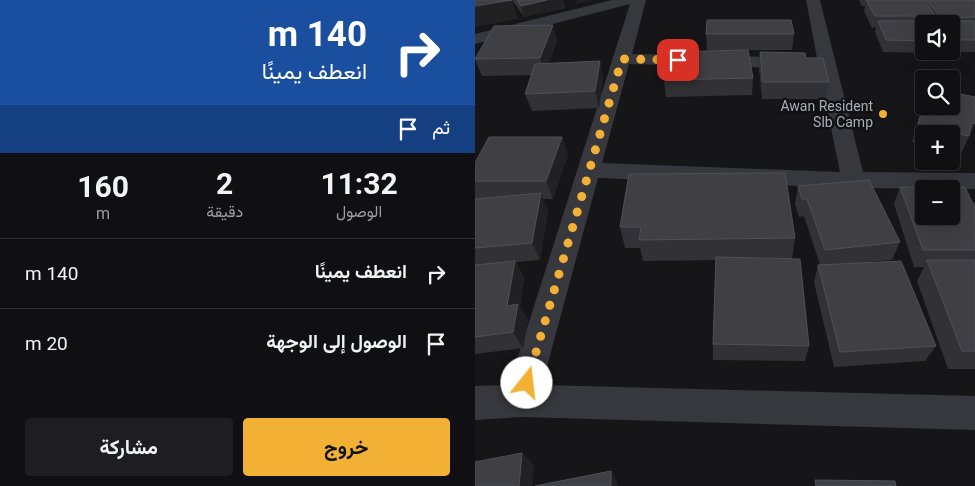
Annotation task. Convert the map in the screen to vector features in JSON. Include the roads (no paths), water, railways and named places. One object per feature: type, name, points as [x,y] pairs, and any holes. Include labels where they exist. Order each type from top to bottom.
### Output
[{"type":"street","points":[[475,39],[631,0]]},
{"type":"street","points":[[521,401],[639,0]]},
{"type":"street","points":[[813,0],[853,180]]},
{"type":"street","points":[[622,59],[827,64]]},
{"type":"street","points":[[589,170],[853,180],[975,181]]},
{"type":"street","points":[[475,404],[521,401],[975,412]]},
{"type":"place","name":"Awan Resident Slb Camp","points":[[883,114]]}]
